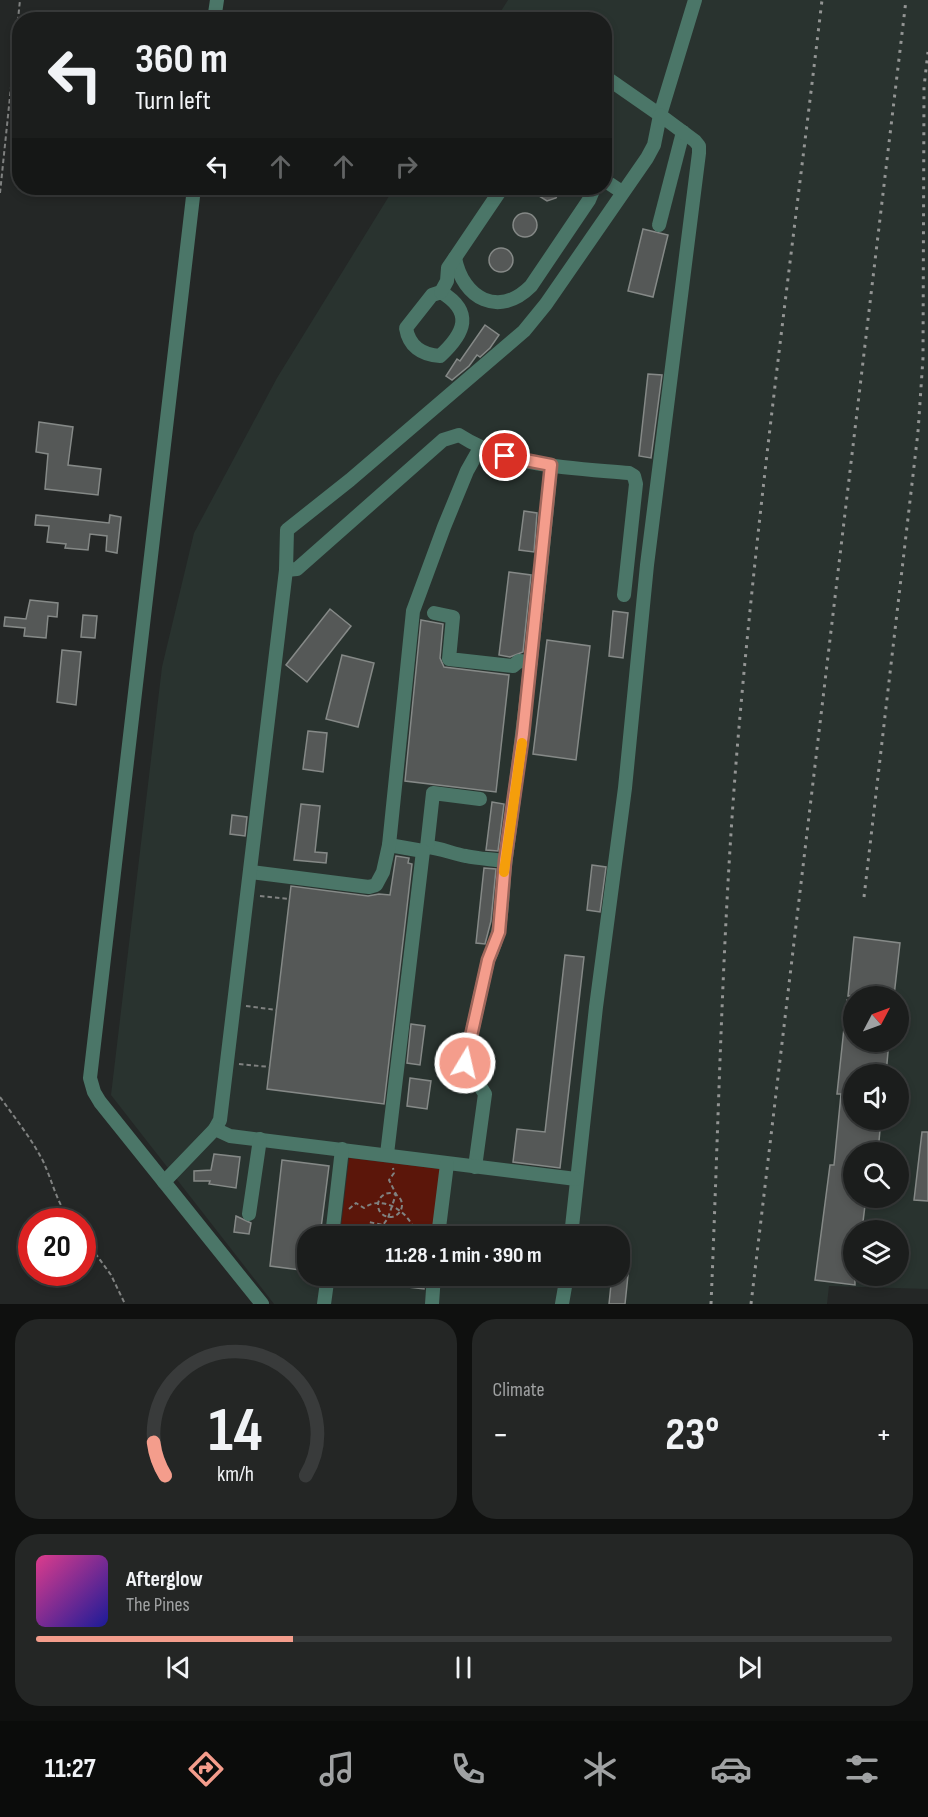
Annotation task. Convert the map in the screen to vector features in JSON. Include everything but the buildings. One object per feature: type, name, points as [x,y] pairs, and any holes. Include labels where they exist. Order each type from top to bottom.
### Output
[{"type":"lane","points":[[165,1182],[215,1129],[220,1120],[286,570],[287,530],[350,480],[524,331],[546,304],[654,145],[660,115],[695,0]]},
{"type":"lane","points":[[572,1226],[625,788],[647,565],[699,153],[699,146],[683,132],[612,82]]},
{"type":"lane","points":[[660,225],[683,132]]},
{"type":"lane","points":[[612,185],[622,192]]},
{"type":"lane","points":[[193,195],[90,1078],[100,1102],[262,1304]]},
{"type":"lane","points":[[441,292],[459,305],[463,314],[463,326],[440,356],[430,355],[414,348],[408,340],[405,328],[432,295],[441,292],[447,281],[448,268],[497,195]]},
{"type":"lane","points":[[455,258],[458,273],[466,287],[484,300],[500,304],[521,296],[531,286],[590,195]]},
{"type":"lane","points":[[286,570],[297,569],[444,440],[459,435],[480,448],[551,465],[629,473],[633,476],[636,483],[624,595]]},
{"type":"lane","points":[[251,872],[369,887],[376,885],[383,872],[389,845],[413,611],[467,471],[480,448]]},
{"type":"lane","points":[[475,1167],[485,1094],[465,1063],[488,960],[499,932],[505,861],[521,757],[551,465]]},
{"type":"lane","points":[[418,595],[424,596],[431,602],[434,617],[453,617],[449,659],[513,666],[519,661],[531,662]]},
{"type":"lane","points":[[389,1155],[433,792],[480,799]]},
{"type":"lane","points":[[389,845],[453,851],[464,856],[505,861]]},
{"type":"lane","points":[[215,1129],[230,1136],[576,1179]]},
{"type":"lane","points":[[249,1214],[260,1139]]},
{"type":"lane","points":[[333,1226],[342,1149]]},
{"type":"lane","points":[[439,1226],[447,1164]]},
{"type":"lane","points":[[324,1304],[326,1286]]},
{"type":"lane","points":[[432,1304],[433,1286]]},
{"type":"lane","points":[[562,1304],[565,1286]]},
{"type":"path","points":[[0,193],[12,77]]},
{"type":"path","points":[[248,894],[290,899]]},
{"type":"path","points":[[234,1004],[277,1010]]},
{"type":"path","points":[[227,1063],[270,1067]]},
{"type":"path","points":[[0,1097],[33,1143],[62,1208]]},
{"type":"path","points":[[389,1155],[394,1173],[389,1180],[402,1203],[400,1212]]},
{"type":"path","points":[[334,1216],[342,1216],[353,1204],[364,1208],[377,1202],[386,1193],[396,1194]]},
{"type":"path","points":[[368,1226],[369,1222],[383,1225],[396,1194]]},
{"type":"path","points":[[377,1202],[391,1204],[411,1221],[413,1226]]},
{"type":"path","points":[[377,1202],[378,1211],[388,1217]]},
{"type":"path","points":[[388,1217],[400,1212]]},
{"type":"path","points":[[96,1254],[111,1275],[125,1304]]},
{"type":"shaded area","points":[[508,0],[928,0],[928,1289],[829,1286],[827,1304],[274,1304],[111,1095],[162,667],[194,533],[277,378],[390,195],[612,195],[612,12],[500,12]]},
{"type":"shaded area","points":[[349,1158],[440,1169],[433,1226],[341,1226]]},
{"type":"railway","points":[[711,1304],[725,951],[738,739],[766,461],[822,0]]},
{"type":"railway","points":[[751,1304],[906,0]]},
{"type":"railway","points":[[864,897],[918,432],[923,358],[924,87],[928,52]]},
{"type":"slow traffic","points":[[504,872],[522,743]]},
{"type":"route","points":[[465,1063],[488,960],[499,932],[505,861],[521,757],[551,465],[505,456]]}]
